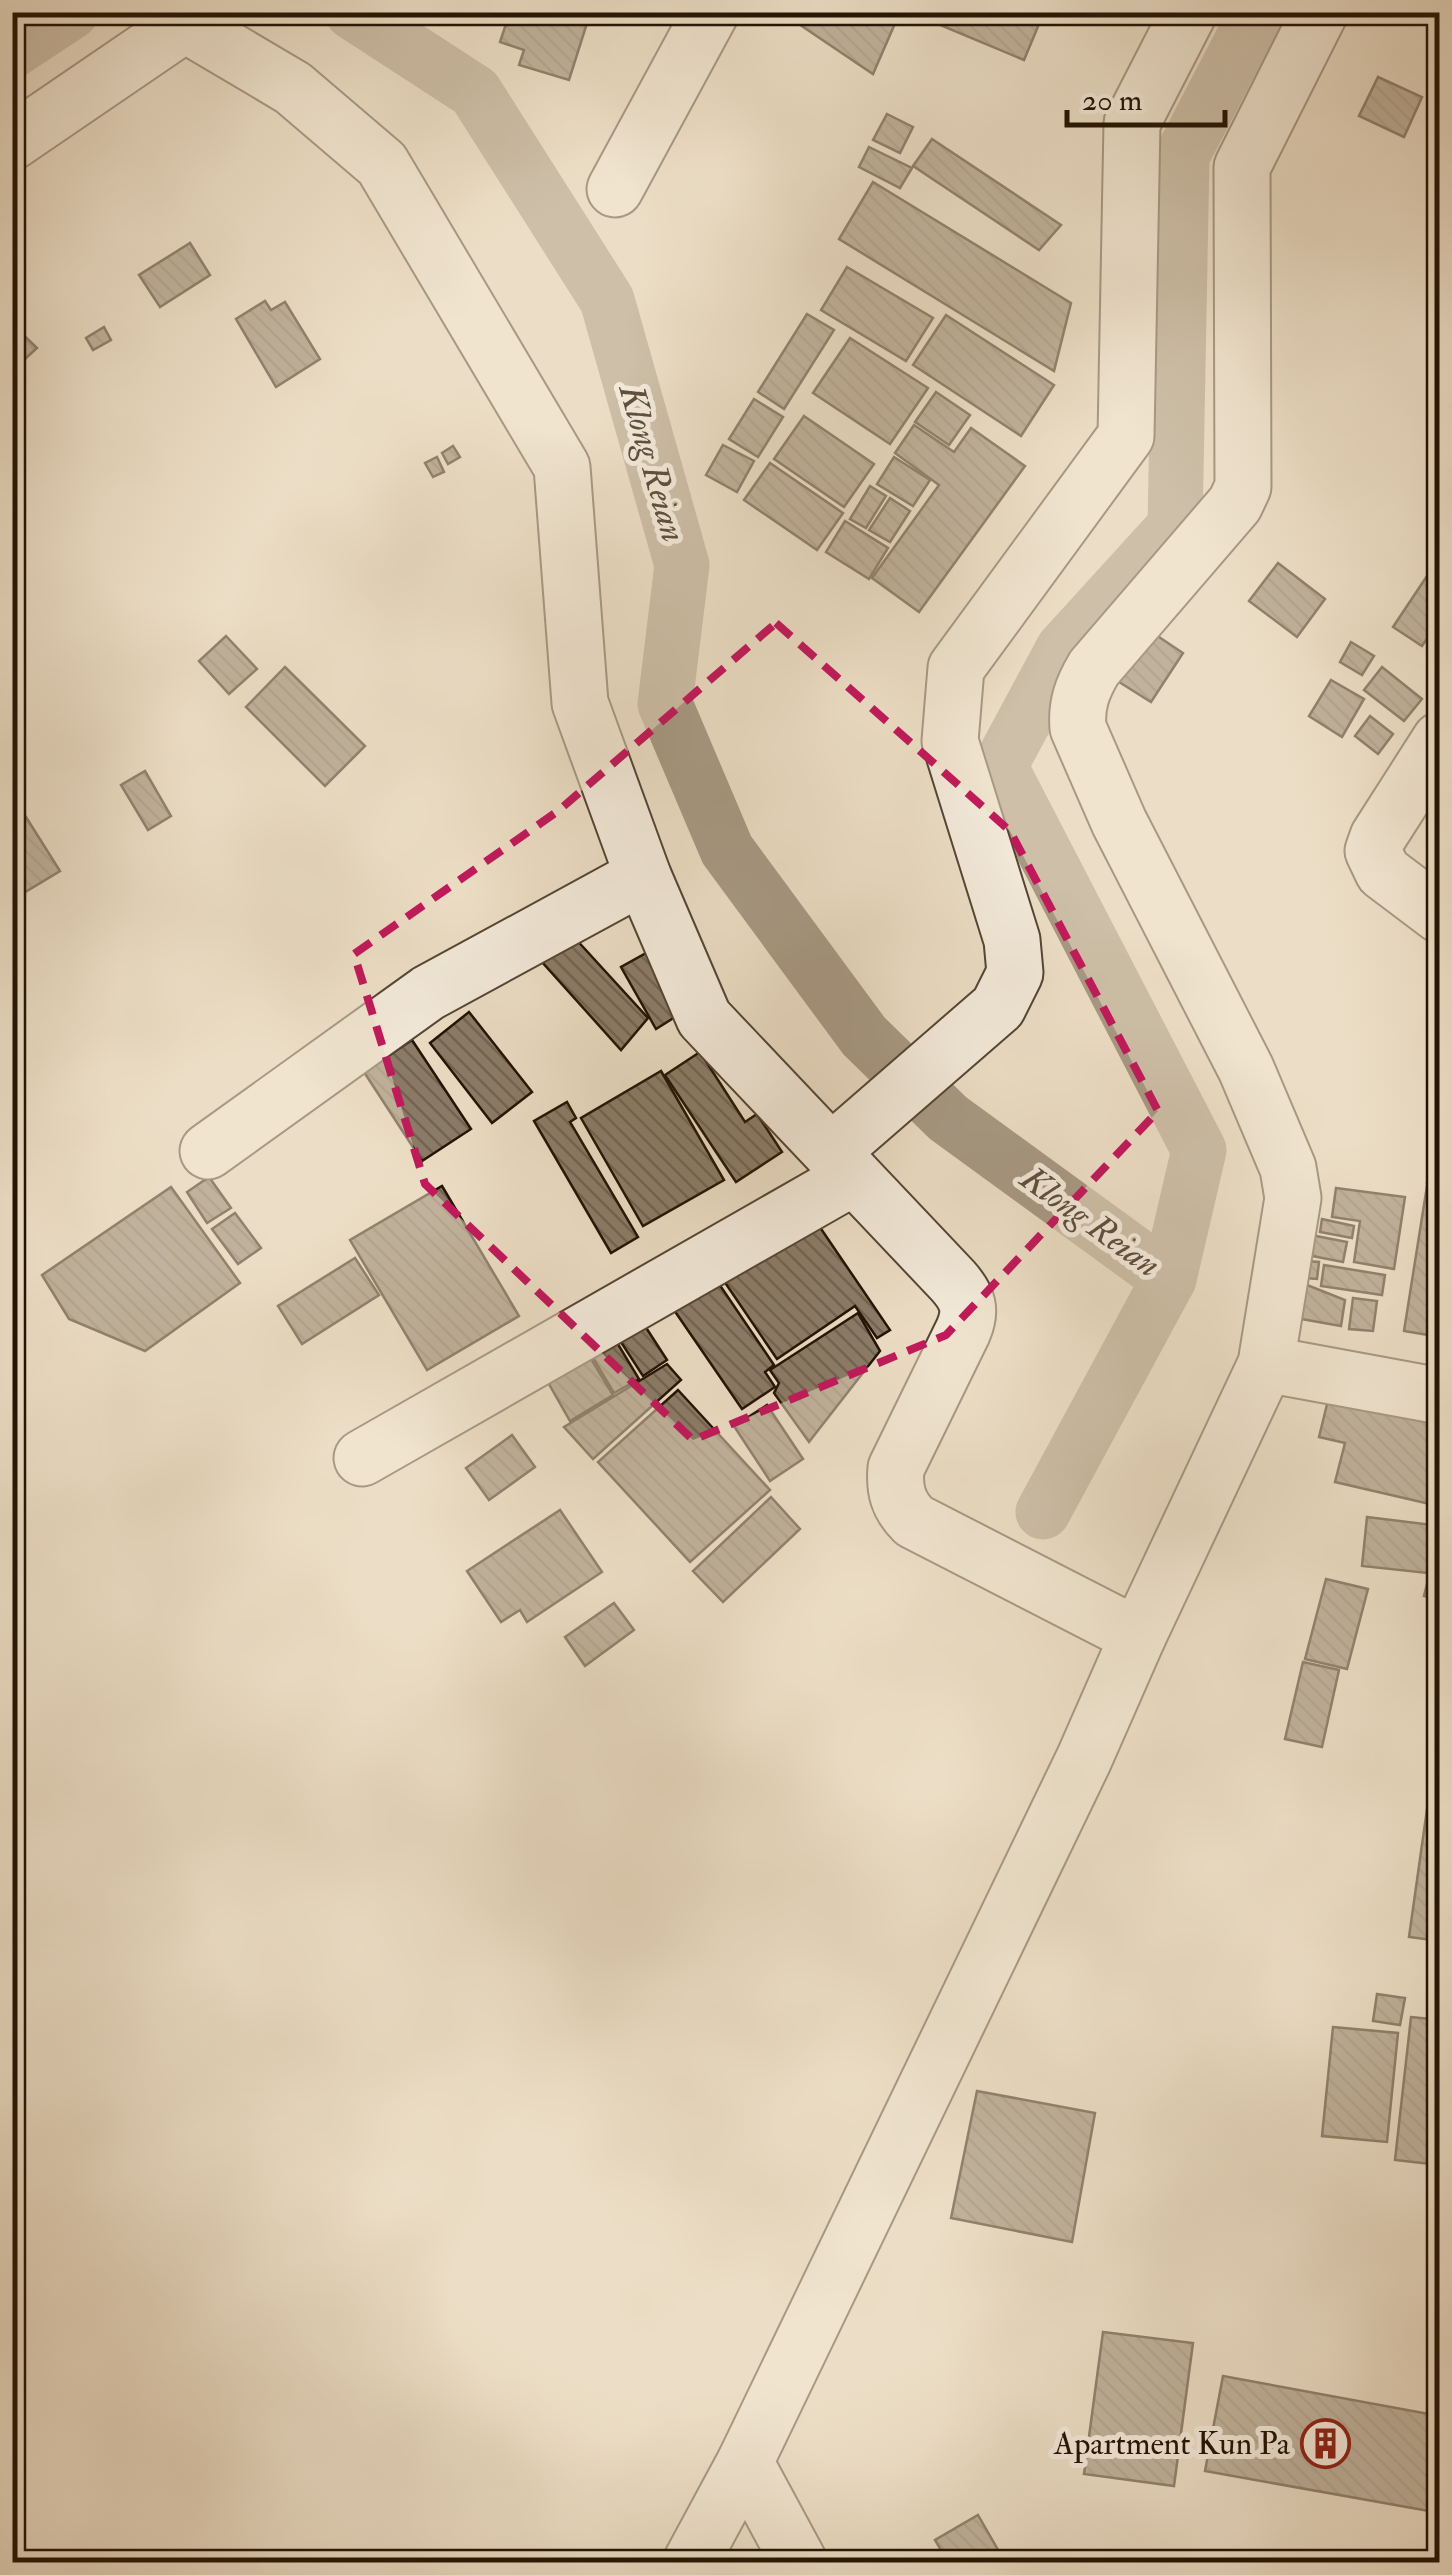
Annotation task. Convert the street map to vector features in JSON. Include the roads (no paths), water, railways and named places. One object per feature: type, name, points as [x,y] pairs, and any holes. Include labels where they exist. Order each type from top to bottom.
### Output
[{"type":"street","points":[[615,189],[711,12]]},
{"type":"street","points":[[362,1458],[842,1164],[899,1094],[998,1007],[1015,972],[1012,940],[950,740],[956,668],[1126,436],[1132,123],[1188,12]]},
{"type":"street","points":[[691,2562],[746,2462],[1084,1759],[1266,1364],[1293,1198],[1288,1168],[1246,1069],[1119,822],[1078,728],[1077,714],[1080,697],[1094,668],[1234,504],[1243,487],[1246,472],[1242,167],[1320,12]]},
{"type":"street","points":[[12,142],[186,18],[293,88],[382,164],[562,467],[580,703],[643,876],[704,1018],[953,1281],[969,1304],[970,1315],[963,1332],[896,1468],[894,1487],[904,1511],[914,1520],[1138,1636]]},
{"type":"street","points":[[1440,740],[1378,837],[1374,851],[1383,872],[1440,914]]},
{"type":"street","points":[[208,1151],[428,993],[643,876]]},
{"type":"street","points":[[1266,1364],[1440,1396]]},
{"type":"street","points":[[746,2462],[799,2562]]},
{"type":"waterway","name":"Klong Reian","points":[[12,51],[71,12]]},
{"type":"waterway","name":"Klong Reian","points":[[352,12],[475,92],[607,300],[682,565],[665,704],[727,850],[864,1036],[948,1118],[1169,1279]]},
{"type":"waterway","name":"Klong Reian","points":[[1043,1512],[1169,1279],[1199,1150],[1000,766],[1063,649],[1175,526],[1182,156],[1257,12]]},
{"type":"place","name":"Apartment Kun Pa","points":[[1325,2443]]}]
